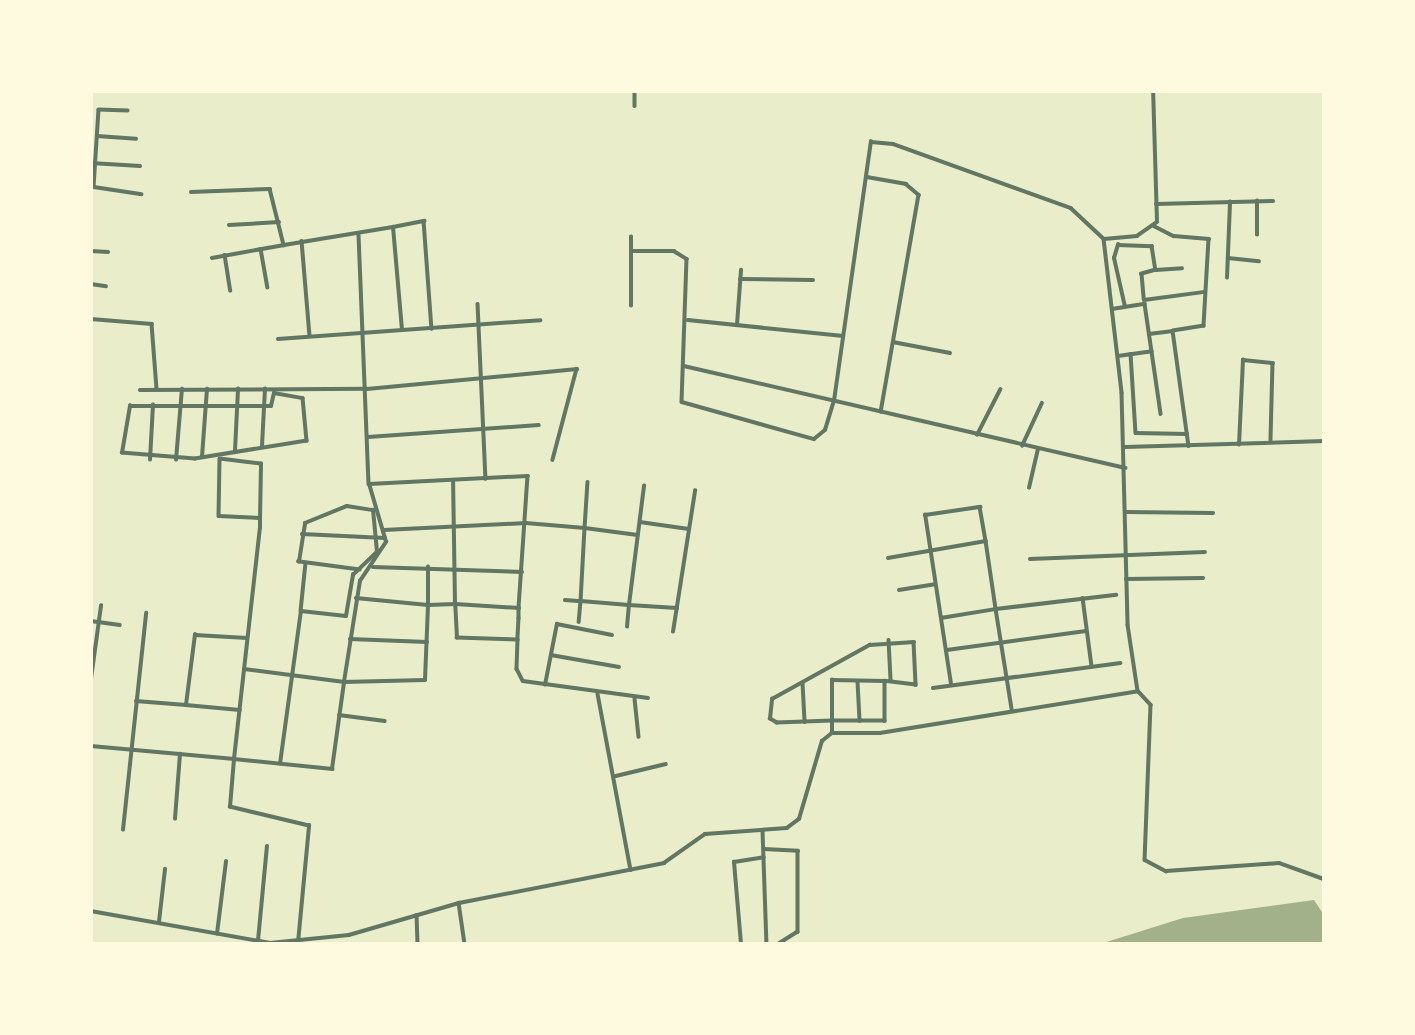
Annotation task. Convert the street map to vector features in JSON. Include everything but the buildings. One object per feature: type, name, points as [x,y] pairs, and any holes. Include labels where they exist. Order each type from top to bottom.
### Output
[{"type":"street","points":[[635,91],[635,106]]},
{"type":"street","points":[[1153,91],[1156,204],[1154,226]]},
{"type":"street","points":[[128,111],[99,110],[94,163],[96,190],[141,194]]},
{"type":"street","points":[[97,136],[136,139]]},
{"type":"street","points":[[632,251],[684,254],[688,320],[684,404],[807,438],[825,430],[834,401],[871,142],[893,144],[1071,208],[1104,239],[1118,356],[1125,447],[1126,579],[1138,691],[1151,705],[1144,849],[1151,869],[1279,863],[1324,879]]},
{"type":"street","points":[[94,163],[140,166]]},
{"type":"street","points":[[867,177],[906,184],[919,195],[881,412]]},
{"type":"street","points":[[191,192],[270,189],[284,245]]},
{"type":"street","points":[[1257,201],[1257,235]]},
{"type":"street","points":[[1156,204],[1273,201]]},
{"type":"street","points":[[1227,278],[1230,202]]},
{"type":"street","points":[[229,225],[279,222]]},
{"type":"street","points":[[212,258],[302,241],[427,223],[432,329]]},
{"type":"street","points":[[1104,239],[1137,236],[1154,226]]},
{"type":"street","points":[[1149,334],[1204,326],[1203,292],[1208,236],[1174,236],[1154,226]]},
{"type":"street","points":[[393,227],[402,330]]},
{"type":"street","points":[[91,746],[332,769],[355,598],[385,538],[369,484],[359,234]]},
{"type":"street","points":[[631,237],[631,306]]},
{"type":"street","points":[[302,241],[310,337]]},
{"type":"street","points":[[1125,307],[1114,258],[1118,245],[1149,242],[1156,270]]},
{"type":"street","points":[[261,249],[268,287]]},
{"type":"street","points":[[91,251],[108,252]]},
{"type":"street","points":[[225,255],[231,291]]},
{"type":"street","points":[[1228,258],[1259,261]]},
{"type":"street","points":[[1161,414],[1142,274],[1182,268]]},
{"type":"street","points":[[737,325],[741,270]]},
{"type":"street","points":[[740,279],[813,279]]},
{"type":"street","points":[[91,284],[106,286]]},
{"type":"street","points":[[1112,309],[1203,292]]},
{"type":"street","points":[[478,304],[486,479]]},
{"type":"street","points":[[91,319],[152,324],[157,389]]},
{"type":"street","points":[[278,339],[540,320]]},
{"type":"street","points":[[688,320],[843,336]]},
{"type":"street","points":[[1173,331],[1189,446]]},
{"type":"street","points":[[893,342],[950,353]]},
{"type":"street","points":[[1118,356],[1152,351]]},
{"type":"street","points":[[1130,354],[1136,433],[1187,434]]},
{"type":"street","points":[[1239,445],[1243,360],[1273,363],[1271,442]]},
{"type":"street","points":[[684,366],[1125,468]]},
{"type":"street","points":[[140,390],[367,389],[577,369],[554,460]]},
{"type":"street","points":[[176,460],[182,389]]},
{"type":"street","points":[[202,457],[207,389]]},
{"type":"street","points":[[235,451],[238,389]]},
{"type":"street","points":[[262,446],[265,389]]},
{"type":"street","points":[[977,435],[1000,390]]},
{"type":"street","points":[[274,393],[300,395],[309,423],[307,441],[300,445],[262,446],[176,460],[150,460],[122,453],[122,435],[128,407],[238,405],[271,406],[274,393]]},
{"type":"street","points":[[1022,446],[1042,403]]},
{"type":"street","points":[[150,460],[153,405]]},
{"type":"street","points":[[368,437],[539,425]]},
{"type":"street","points":[[1125,447],[1324,441]]},
{"type":"street","points":[[1028,488],[1038,450]]},
{"type":"street","points":[[260,518],[219,516],[220,459],[261,464],[260,518],[230,807],[309,826],[298,943]]},
{"type":"street","points":[[369,484],[528,476],[519,608],[519,678],[598,694],[648,698]]},
{"type":"street","points":[[453,481],[457,638],[518,640]]},
{"type":"street","points":[[579,622],[588,482]]},
{"type":"street","points":[[627,627],[644,486]]},
{"type":"street","points":[[673,632],[695,491]]},
{"type":"street","points":[[367,572],[299,562],[302,534],[304,523],[347,506],[375,508]]},
{"type":"street","points":[[301,611],[346,616],[353,575],[377,552],[375,508]]},
{"type":"street","points":[[951,684],[930,551],[927,514],[981,508],[1012,709]]},
{"type":"street","points":[[1126,512],[1213,513]]},
{"type":"street","points":[[640,522],[689,529]]},
{"type":"street","points":[[384,530],[454,524],[526,523],[638,535]]},
{"type":"street","points":[[302,534],[385,538]]},
{"type":"street","points":[[888,558],[986,541]]},
{"type":"street","points":[[1030,559],[1205,552]]},
{"type":"street","points":[[280,764],[306,563]]},
{"type":"street","points":[[373,566],[456,567],[522,572]]},
{"type":"street","points":[[244,669],[344,682],[420,684],[427,642],[428,567]]},
{"type":"street","points":[[1126,579],[1203,578]]},
{"type":"street","points":[[899,590],[935,584]]},
{"type":"street","points":[[941,618],[1116,595]]},
{"type":"street","points":[[355,598],[428,605],[519,608]]},
{"type":"street","points":[[1083,598],[1092,666]]},
{"type":"street","points":[[565,600],[677,608]]},
{"type":"street","points":[[91,679],[101,607]]},
{"type":"street","points":[[123,830],[146,613]]},
{"type":"street","points":[[91,621],[120,625]]},
{"type":"street","points":[[545,685],[558,624],[612,635]]},
{"type":"street","points":[[947,650],[1086,631]]},
{"type":"street","points":[[186,705],[195,635],[248,638]]},
{"type":"street","points":[[350,639],[427,642]]},
{"type":"street","points":[[885,721],[805,722],[770,719],[772,699],[889,640],[914,642],[918,649],[916,685],[892,686],[889,640]]},
{"type":"street","points":[[551,655],[619,667]]},
{"type":"street","points":[[933,688],[1120,663]]},
{"type":"street","points":[[823,671],[832,680],[891,680]]},
{"type":"street","points":[[832,680],[832,733]]},
{"type":"street","points":[[858,681],[860,721]]},
{"type":"street","points":[[883,733],[885,681]]},
{"type":"street","points":[[803,683],[805,722]]},
{"type":"street","points":[[91,911],[258,941],[298,943],[459,903],[664,863],[705,834],[763,831],[799,819],[822,741],[832,733],[883,733],[1012,709],[1138,691]]},
{"type":"street","points":[[598,694],[603,739],[617,776],[631,870]]},
{"type":"street","points":[[635,698],[639,737]]},
{"type":"street","points":[[136,701],[240,710]]},
{"type":"street","points":[[339,715],[385,721]]},
{"type":"street","points":[[175,819],[180,754]]},
{"type":"street","points":[[617,776],[666,764]]},
{"type":"street","points":[[763,831],[767,944]]},
{"type":"street","points":[[258,941],[267,846]]},
{"type":"street","points":[[764,849],[798,851],[798,932],[779,944]]},
{"type":"street","points":[[741,944],[734,862],[764,858]]},
{"type":"street","points":[[217,934],[226,862]]},
{"type":"street","points":[[159,922],[165,869]]},
{"type":"street","points":[[459,903],[465,944]]},
{"type":"street","points":[[417,915],[418,944]]},
{"type":"shaded area","points":[[1314,900],[1324,915],[1324,944],[1100,944],[1183,918]]}]
